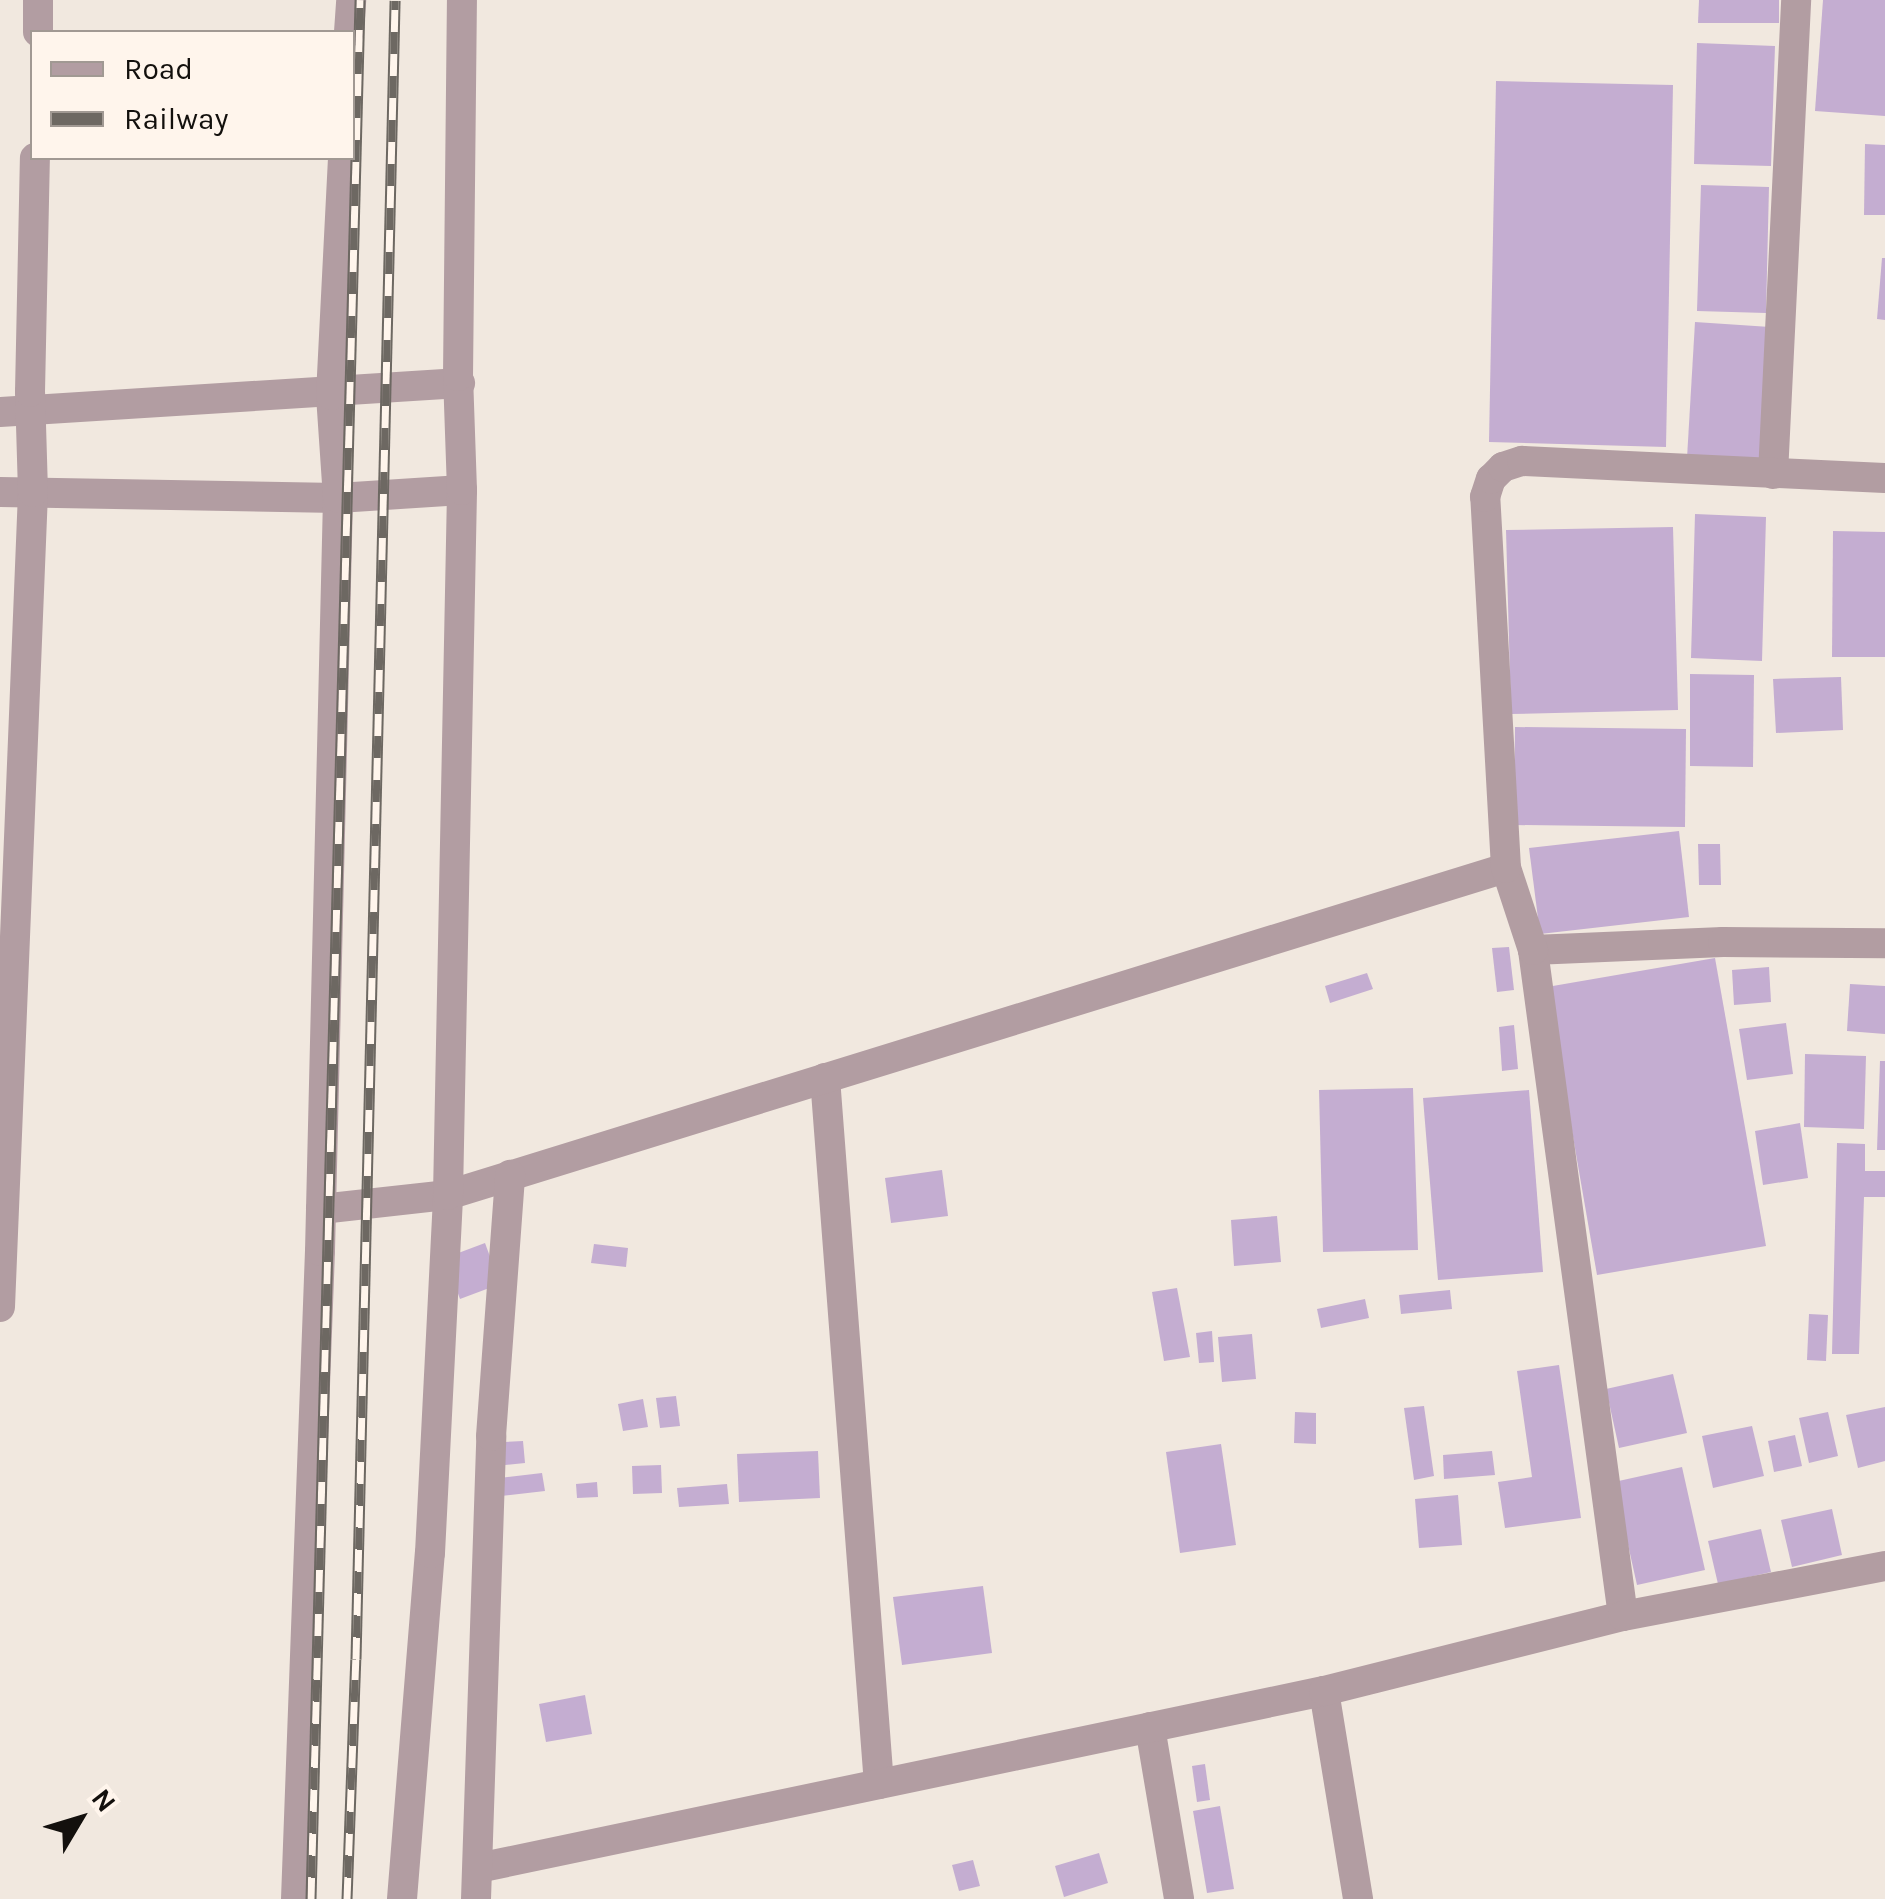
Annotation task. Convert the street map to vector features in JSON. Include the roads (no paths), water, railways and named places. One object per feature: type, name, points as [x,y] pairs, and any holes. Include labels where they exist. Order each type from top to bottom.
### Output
[{"type":"street","points":[[38,0],[38,30]]},
{"type":"street","points":[[349,30],[351,0]]},
{"type":"street","points":[[402,1899],[430,1553],[448,1194],[462,490],[462,0]]},
{"type":"street","points":[[1773,474],[1796,0]]},
{"type":"street","points":[[0,1307],[33,492],[30,408],[35,160]]},
{"type":"street","points":[[296,1899],[321,1209],[338,498],[330,395],[343,160]]},
{"type":"street","points":[[0,412],[330,395],[460,383]]},
{"type":"street","points":[[1622,1616],[1533,950],[1506,868],[1485,498],[1491,479],[1504,467],[1522,461],[1885,478]]},
{"type":"street","points":[[0,492],[338,498],[462,490]]},
{"type":"street","points":[[321,1209],[448,1194],[1506,868]]},
{"type":"street","points":[[1533,950],[1723,942],[1885,944]]},
{"type":"street","points":[[825,1078],[879,1784]]},
{"type":"street","points":[[476,1899],[492,1436],[510,1175]]},
{"type":"street","points":[[478,1868],[1324,1691],[1622,1616],[1885,1566]]},
{"type":"street","points":[[1324,1691],[1358,1899]]},
{"type":"street","points":[[1150,1727],[1178,1899]]},
{"type":"railway","points":[[311,1899],[360,0]]},
{"type":"railway","points":[[347,1899],[395,0]]}]
